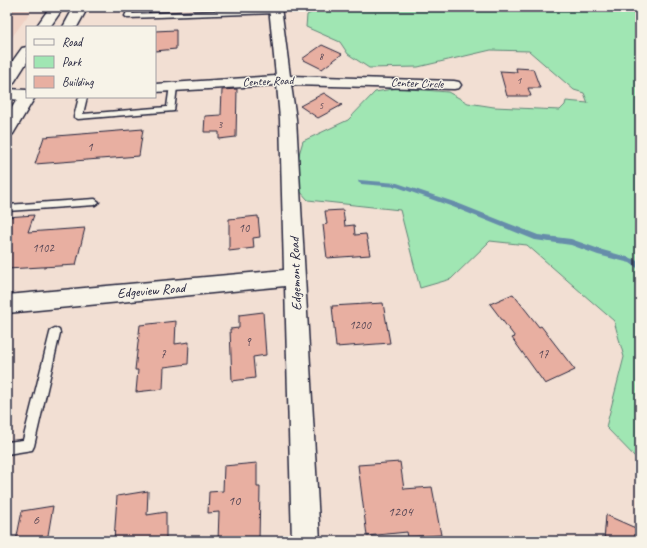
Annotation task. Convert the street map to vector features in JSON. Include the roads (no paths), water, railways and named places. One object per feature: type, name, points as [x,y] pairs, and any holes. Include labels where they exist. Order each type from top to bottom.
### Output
[{"type":"main road","points":[[44,26],[57,7]]},
{"type":"main road","points":[[71,26],[81,7]]},
{"type":"main road","points":[[7,81],[26,52]]},
{"type":"main road","points":[[7,130],[26,98]]},
{"type":"street","name":"Edgemont Road","points":[[275,9],[288,119],[306,541]]},
{"type":"street","name":"Center Road","points":[[156,88],[284,80],[381,82]]},
{"type":"street","name":"Center Circle","points":[[381,82],[454,84]]},
{"type":"street","points":[[7,94],[26,96]]},
{"type":"street","name":"Edgeview Road","points":[[7,304],[295,277]]},
{"type":"lane","points":[[132,7],[128,16],[169,15],[228,10],[275,9]]},
{"type":"lane","points":[[83,98],[78,117],[171,109],[173,87]]},
{"type":"lane","points":[[7,208],[95,202]]},
{"type":"lane","points":[[7,448],[28,446],[55,333]]},
{"type":"waterway","points":[[361,182],[397,185],[455,205],[537,238],[571,242],[598,252],[632,261],[640,267]]}]
